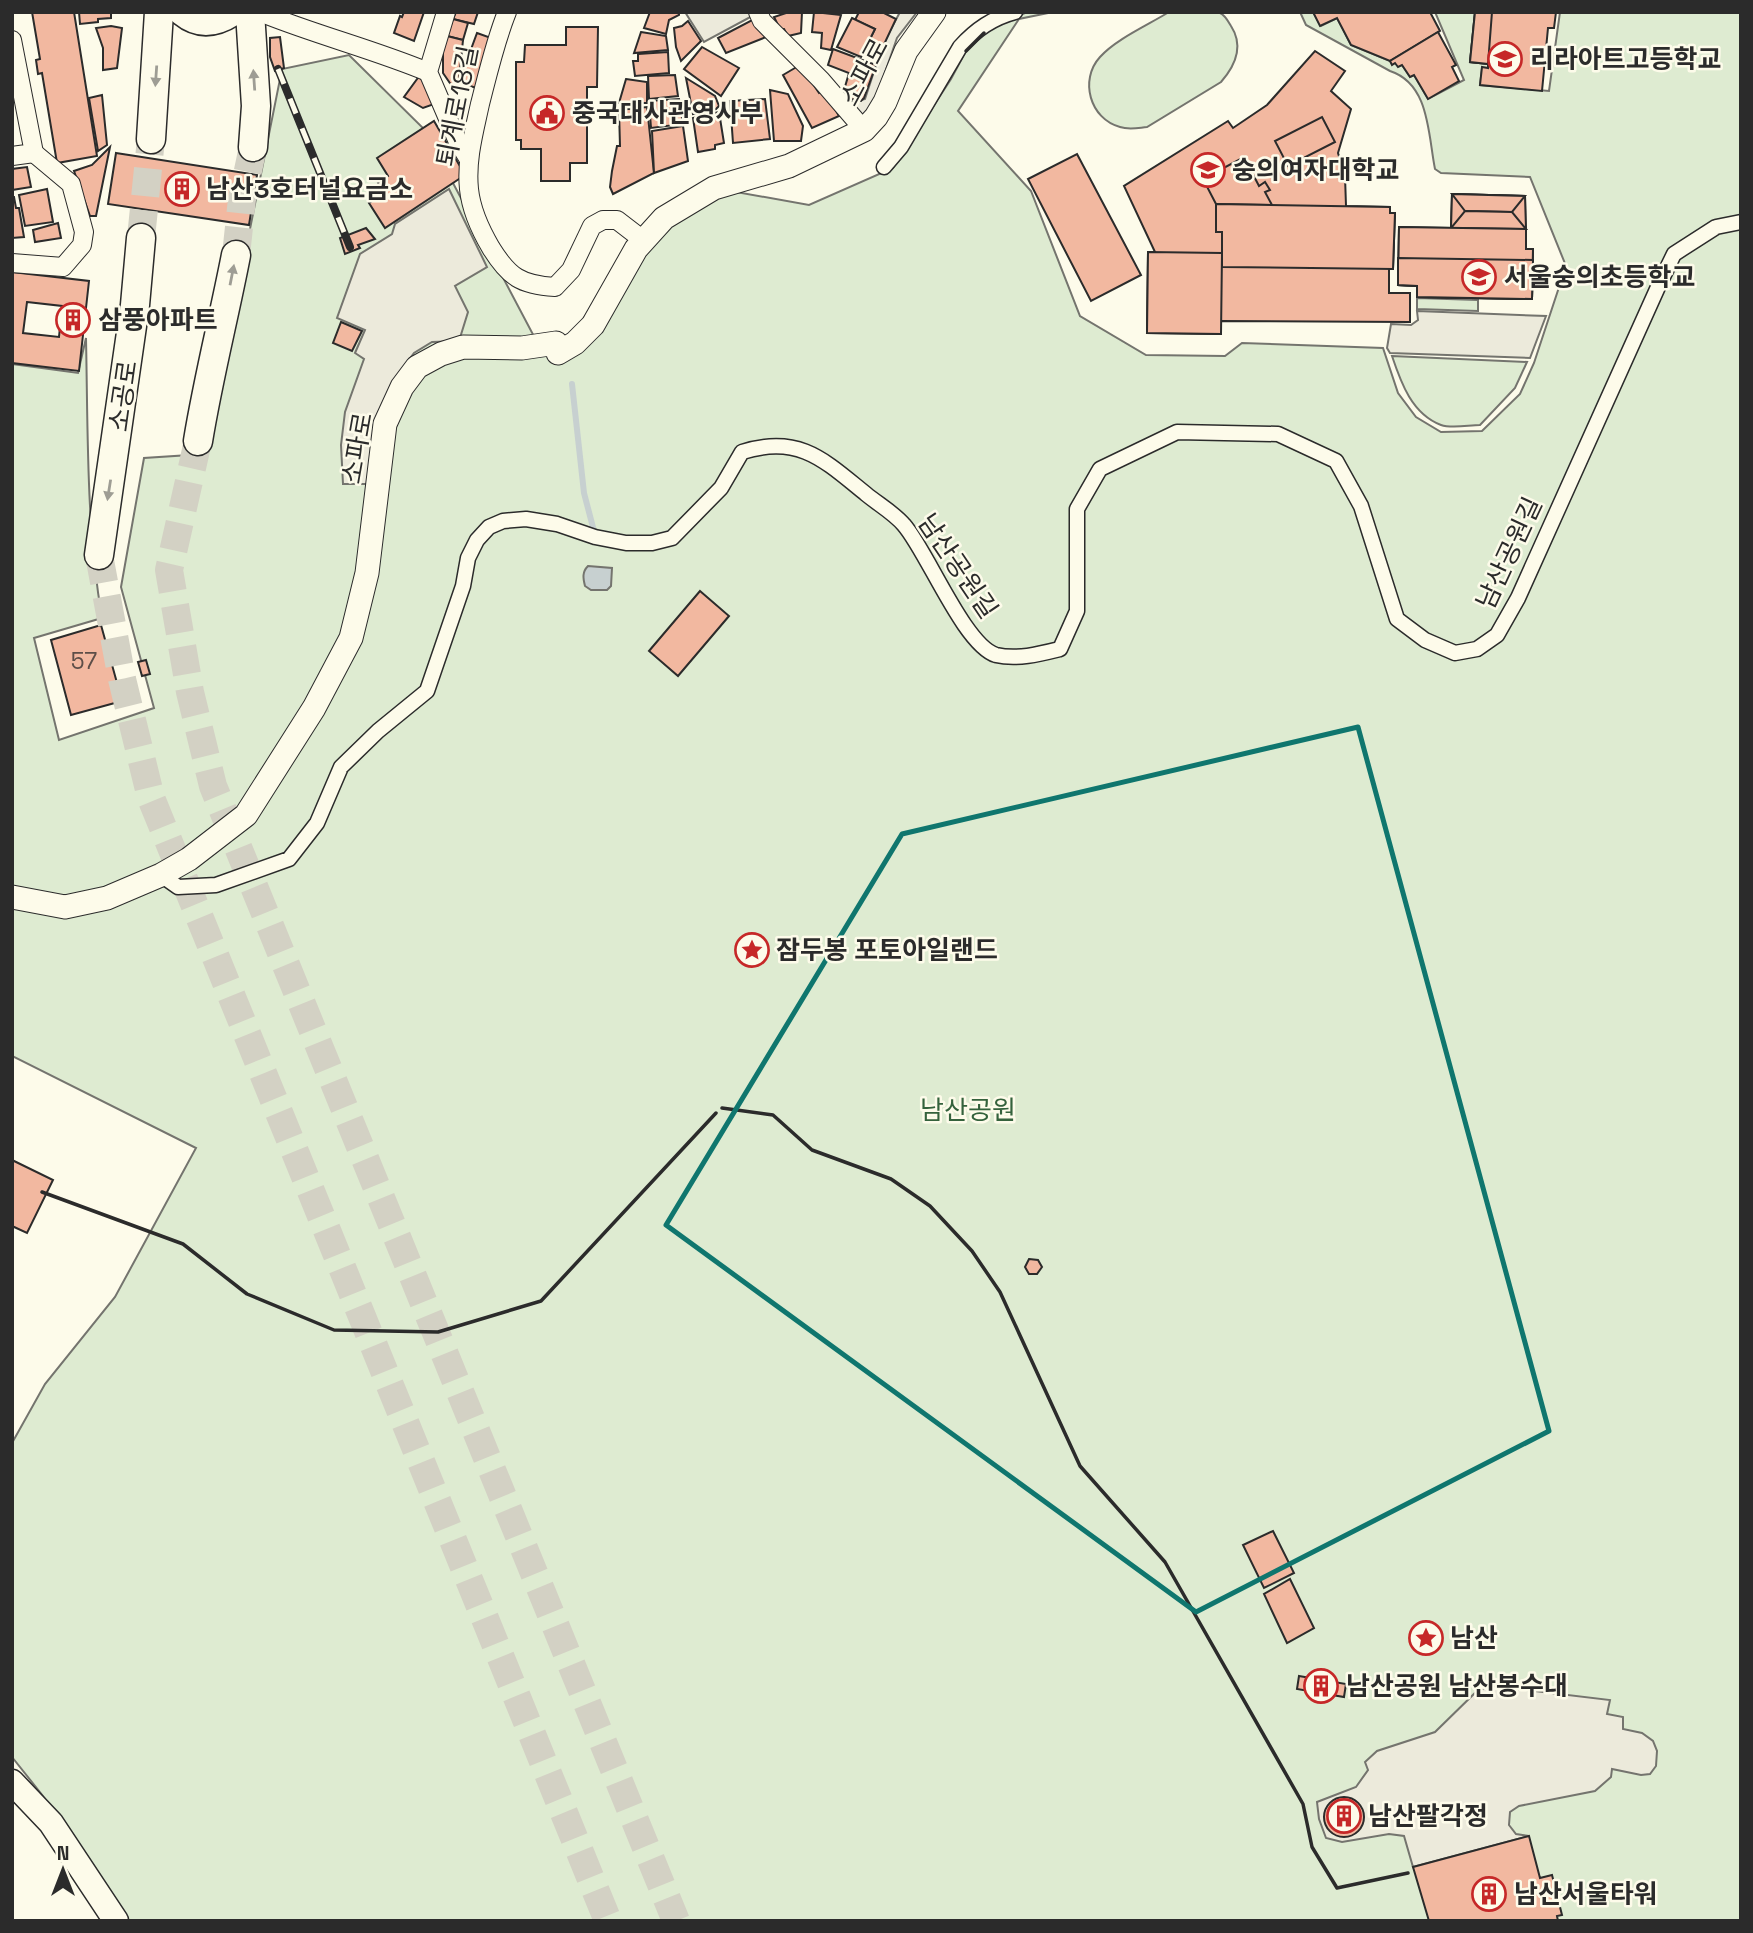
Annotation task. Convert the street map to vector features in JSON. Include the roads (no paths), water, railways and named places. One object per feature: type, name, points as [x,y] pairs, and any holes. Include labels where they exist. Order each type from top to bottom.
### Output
[{"type":"main road","points":[[151,139],[159,12]]},
{"type":"main road","points":[[183,12],[191,19],[209,22],[232,12]]},
{"type":"main road","points":[[250,12],[256,106],[253,147]]},
{"type":"main road","name":"소공로","points":[[99,555],[134,319],[141,238]]},
{"type":"main road","points":[[198,441],[206,389],[219,342],[236,255]]},
{"type":"main road","points":[[12,1782],[51,1823],[116,1921]]},
{"type":"main road","points":[[12,1792],[47,1829],[106,1921]]},
{"type":"street","points":[[266,12],[267,15],[310,32],[378,52],[428,72]]},
{"type":"street","points":[[446,12],[428,72],[458,142],[468,158]]},
{"type":"street","name":"퇴계로18길","points":[[507,12],[495,43],[468,158],[469,191],[482,234],[499,262],[514,279],[536,286],[555,287],[571,270],[593,226],[603,220],[617,220],[643,240]]},
{"type":"street","points":[[758,12],[762,21],[821,80],[864,130]]},
{"type":"street","name":"소파로","points":[[12,897],[65,906],[107,898],[161,875],[189,859],[246,815],[314,708],[351,638],[367,573],[385,424],[402,387],[417,367],[441,354],[463,347],[522,348],[556,343],[558,353],[575,343],[593,325],[643,240],[664,218],[714,188],[789,166],[864,130],[876,117],[884,102],[906,51],[934,12]]},
{"type":"street","points":[[884,167],[901,147],[960,47],[971,34],[986,24],[1015,12]]},
{"type":"street","points":[[12,40],[34,153],[71,184],[84,232],[82,245],[63,267],[12,262]]},
{"type":"street","points":[[12,156],[34,153]]},
{"type":"street","name":"남산공원길","points":[[161,875],[178,887],[216,885],[289,859],[317,822],[341,767],[378,731],[427,691],[463,586],[468,558],[477,540],[489,527],[503,521],[526,519],[557,524],[611,541],[652,543],[673,538],[721,488],[742,452],[764,445],[796,447],[822,460],[904,525],[971,634],[994,654],[1027,657],[1060,649],[1077,611],[1077,509],[1100,469],[1177,432],[1278,434],[1336,461],[1361,506],[1397,619],[1425,640],[1455,653],[1477,649],[1497,635],[1518,598],[1674,254],[1716,227],[1741,222]]},
{"type":"waterway","points":[[572,384],[584,493],[595,535]]},
{"type":"tunnel","points":[[141,238],[151,139]]},
{"type":"tunnel","points":[[236,255],[242,199],[253,147]]},
{"type":"tunnel","points":[[198,441],[169,570],[190,692],[213,786],[676,1921]]},
{"type":"tunnel","points":[[99,555],[122,679],[151,798],[608,1921]]},
{"type":"railway","points":[[278,69],[350,247]]},
{"type":"place","name":"리라아트고등학교","points":[[1505,59]]},
{"type":"place","name":"중국대사관영사부","points":[[547,113]]},
{"type":"place","name":"숭의여자대학교","points":[[1208,170]]},
{"type":"place","name":"남산3호터널요금소","points":[[182,189]]},
{"type":"place","name":"서울숭의초등학교","points":[[1479,277]]},
{"type":"place","name":"삼풍아파트","points":[[73,320]]},
{"type":"place","name":"잠두봉 포토아일랜드","points":[[752,950]]},
{"type":"place","name":"남산","points":[[1426,1638]]},
{"type":"place","name":"남산공원 남산봉수대","points":[[1321,1686]]},
{"type":"place","name":"남산팔각정","points":[[1344,1816]]},
{"type":"place","name":"남산서울타워","points":[[1489,1894]]},
{"type":"park label","name":"남산공원","points":[[968,1110]]}]
